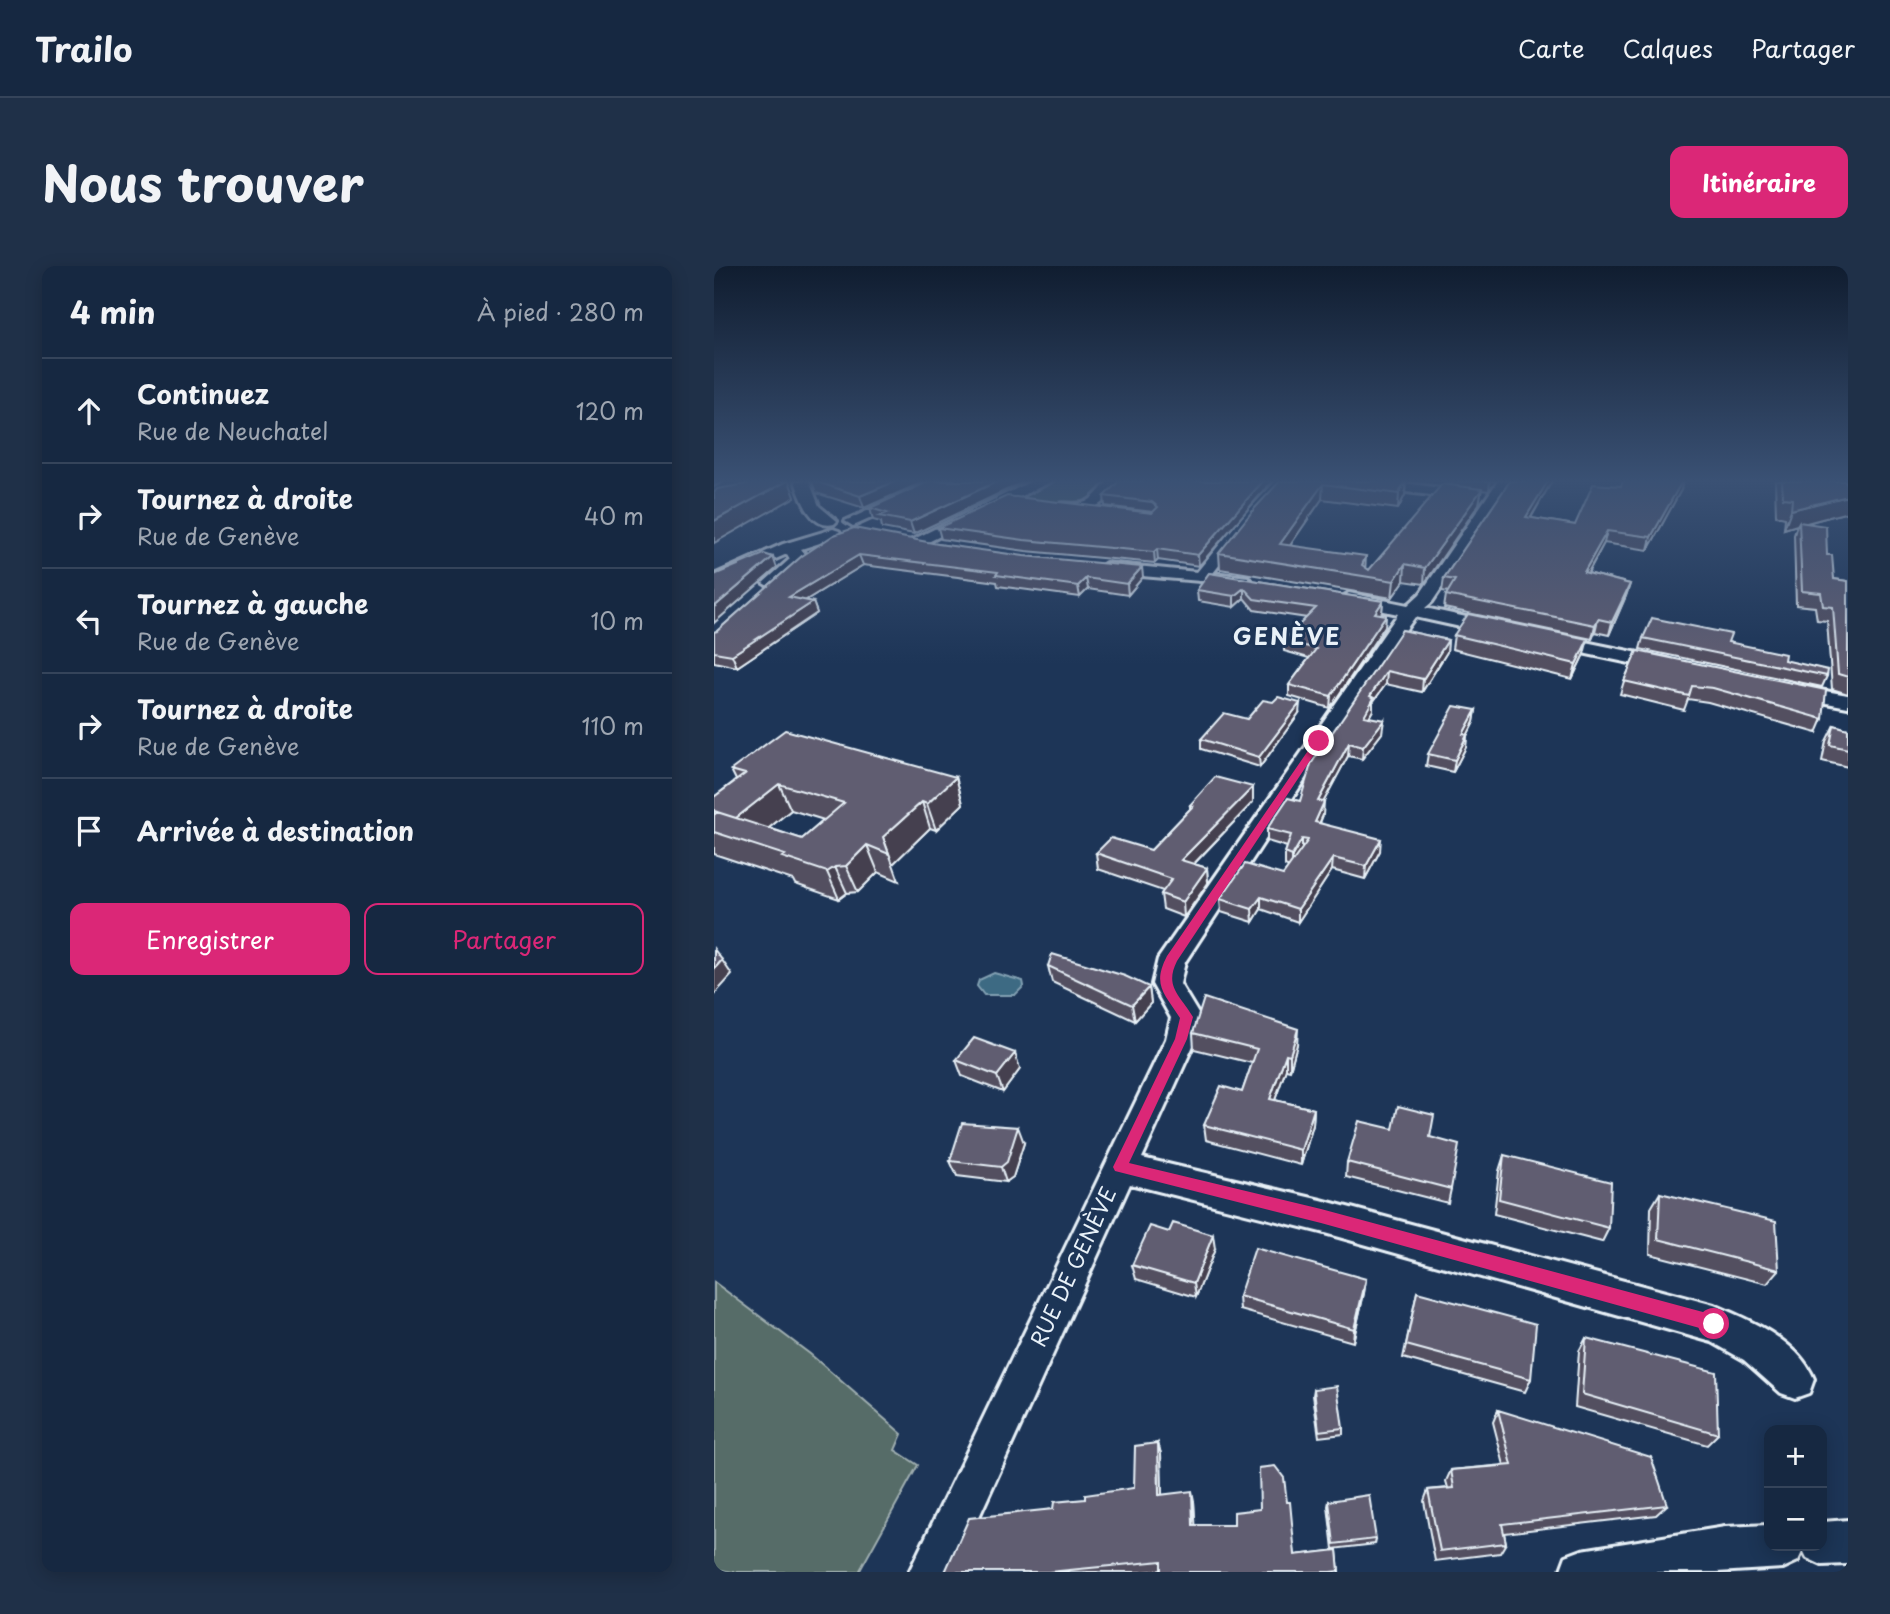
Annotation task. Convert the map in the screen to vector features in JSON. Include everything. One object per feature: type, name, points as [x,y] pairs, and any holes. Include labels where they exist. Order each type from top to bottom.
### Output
[{"type":"street","points":[[714,581],[801,542]]},
{"type":"street","points":[[916,542],[941,547]]},
{"type":"street","points":[[1203,575],[1230,542]]},
{"type":"street","name":"RUE DE GENÈVE","points":[[931,1572],[1184,1028],[1186,1017],[1167,988],[1164,975],[1172,959],[1371,664],[1413,610],[1426,598],[1464,542]]},
{"type":"street","points":[[755,598],[798,561],[791,546]]},
{"type":"street","points":[[1091,566],[1203,575],[1265,584]]},
{"type":"street","points":[[1328,594],[1684,668]]},
{"type":"street","points":[[1776,687],[1848,701]]},
{"type":"street","points":[[1120,1167],[1321,1216],[1714,1324],[1766,1350],[1795,1379]]},
{"type":"street","points":[[1827,1544],[1848,1542]]},
{"type":"street","points":[[1581,1572],[1726,1549],[1764,1547]]},
{"type":"green space","points":[[714,1282],[810,1354],[902,1434],[895,1450],[918,1465],[859,1572],[733,1572],[714,1569]]},
{"type":"water","points":[[994,973],[1023,981],[1024,986],[1015,995],[984,995],[977,986],[979,980]]},
{"type":"building","points":[[823,542],[927,542],[1024,556],[1142,567],[1127,584],[1086,578],[1078,586],[996,575],[998,572],[859,555],[789,597],[813,602],[732,655],[714,652],[714,632],[802,556]]},
{"type":"building","points":[[1045,542],[1209,542],[1198,555],[1157,549],[1154,552]]},
{"type":"building","points":[[1228,542],[1281,542],[1280,544],[1366,556],[1362,565],[1369,570],[1393,542],[1444,542],[1425,568],[1405,564],[1394,581],[1219,553]]},
{"type":"building","points":[[1469,542],[1601,542],[1584,572],[1630,584],[1612,622],[1598,619],[1595,625],[1446,595],[1455,580],[1444,578]]},
{"type":"building","points":[[1800,542],[1827,542],[1827,555],[1832,555],[1834,579],[1848,581],[1848,677],[1838,674],[1833,607],[1823,606],[1821,593],[1802,591]]},
{"type":"building","points":[[764,554],[773,557],[714,607],[714,575]]},
{"type":"building","points":[[1209,573],[1383,601],[1375,613],[1386,615],[1331,696],[1289,685],[1316,649],[1284,640],[1316,608],[1254,599],[1244,588],[1234,596],[1197,590]]},
{"type":"building","points":[[1468,614],[1588,639],[1576,664],[1454,635]]},
{"type":"building","points":[[1652,618],[1731,634],[1728,642],[1785,654],[1784,660],[1828,670],[1827,676],[1643,638]]},
{"type":"building","points":[[1402,630],[1448,640],[1423,679],[1387,671],[1370,696],[1374,698],[1364,716],[1384,720],[1363,747],[1349,743],[1318,801],[1324,802],[1315,822],[1381,839],[1366,866],[1333,858],[1298,909],[1261,897],[1252,909],[1220,899],[1245,864],[1283,875],[1308,840],[1302,839],[1292,856],[1285,853],[1291,835],[1267,829],[1288,798],[1300,801],[1311,764]]},
{"type":"building","points":[[1637,651],[1826,690],[1823,719],[1713,688],[1692,686],[1689,696],[1624,681]]},
{"type":"building","points":[[1278,697],[1300,703],[1259,757],[1201,739],[1224,713],[1247,719],[1263,700],[1273,702]]},
{"type":"building","points":[[1454,706],[1476,710],[1463,734],[1467,735],[1455,760],[1428,754]]},
{"type":"building","points":[[1834,725],[1848,729],[1848,749],[1830,745]]},
{"type":"building","points":[[785,730],[956,777],[927,804],[922,802],[883,837],[889,854],[867,845],[846,866],[835,867],[827,872],[714,832],[714,815],[717,812],[802,839],[844,803],[779,784],[736,818],[714,811],[714,797],[745,774],[731,770]]},
{"type":"building","points":[[1215,777],[1253,787],[1181,860],[1207,868],[1183,902],[1161,894],[1172,879],[1096,853],[1111,838],[1151,850],[1193,806],[1190,805]]},
{"type":"building","points":[[714,949],[722,960],[714,969]]},
{"type":"building","points":[[1052,954],[1125,976],[1149,987],[1132,1005],[1048,966]]},
{"type":"building","points":[[1204,998],[1298,1029],[1290,1055],[1286,1054],[1270,1099],[1314,1109],[1301,1150],[1204,1125],[1221,1086],[1242,1092],[1257,1049],[1193,1033]]},
{"type":"building","points":[[974,1038],[1015,1053],[997,1076],[956,1060]]},
{"type":"building","points":[[1398,1106],[1434,1115],[1430,1137],[1459,1145],[1451,1189],[1347,1162],[1359,1121],[1393,1129]]},
{"type":"building","points":[[962,1123],[1018,1127],[1007,1162],[1001,1167],[950,1161]]},
{"type":"building","points":[[1504,1155],[1611,1182],[1609,1228],[1499,1199]]},
{"type":"building","points":[[1660,1193],[1776,1221],[1779,1270],[1658,1239]]},
{"type":"building","points":[[1173,1223],[1213,1235],[1194,1283],[1132,1265],[1150,1226],[1169,1232]]},
{"type":"building","points":[[1255,1248],[1366,1279],[1354,1329],[1239,1296]]},
{"type":"building","points":[[1417,1292],[1536,1324],[1531,1379],[1406,1345]]},
{"type":"building","points":[[1586,1338],[1716,1372],[1718,1434],[1582,1394]]},
{"type":"building","points":[[1337,1386],[1343,1428],[1319,1431],[1314,1389]]},
{"type":"building","points":[[1498,1410],[1651,1457],[1667,1505],[1502,1524],[1506,1543],[1440,1551],[1428,1490],[1454,1488],[1451,1470],[1512,1465]]},
{"type":"building","points":[[1158,1443],[1159,1495],[1192,1491],[1193,1525],[1234,1525],[1234,1512],[1260,1509],[1259,1468],[1275,1466],[1284,1478],[1287,1502],[1290,1502],[1295,1555],[1337,1550],[1339,1571],[1161,1572],[1161,1561],[1049,1572],[945,1572],[969,1518],[1053,1509],[1054,1502],[1085,1499],[1085,1495],[1134,1488],[1135,1446]]},
{"type":"building","points":[[1369,1495],[1376,1539],[1334,1544],[1329,1501]]},
{"type":"district","name":"GENÈVE","points":[[1287,637]]},
{"type":"route","points":[[1319,741],[1172,959],[1164,975],[1167,988],[1186,1017],[1181,1039],[1120,1167],[1321,1216],[1714,1324]]}]
